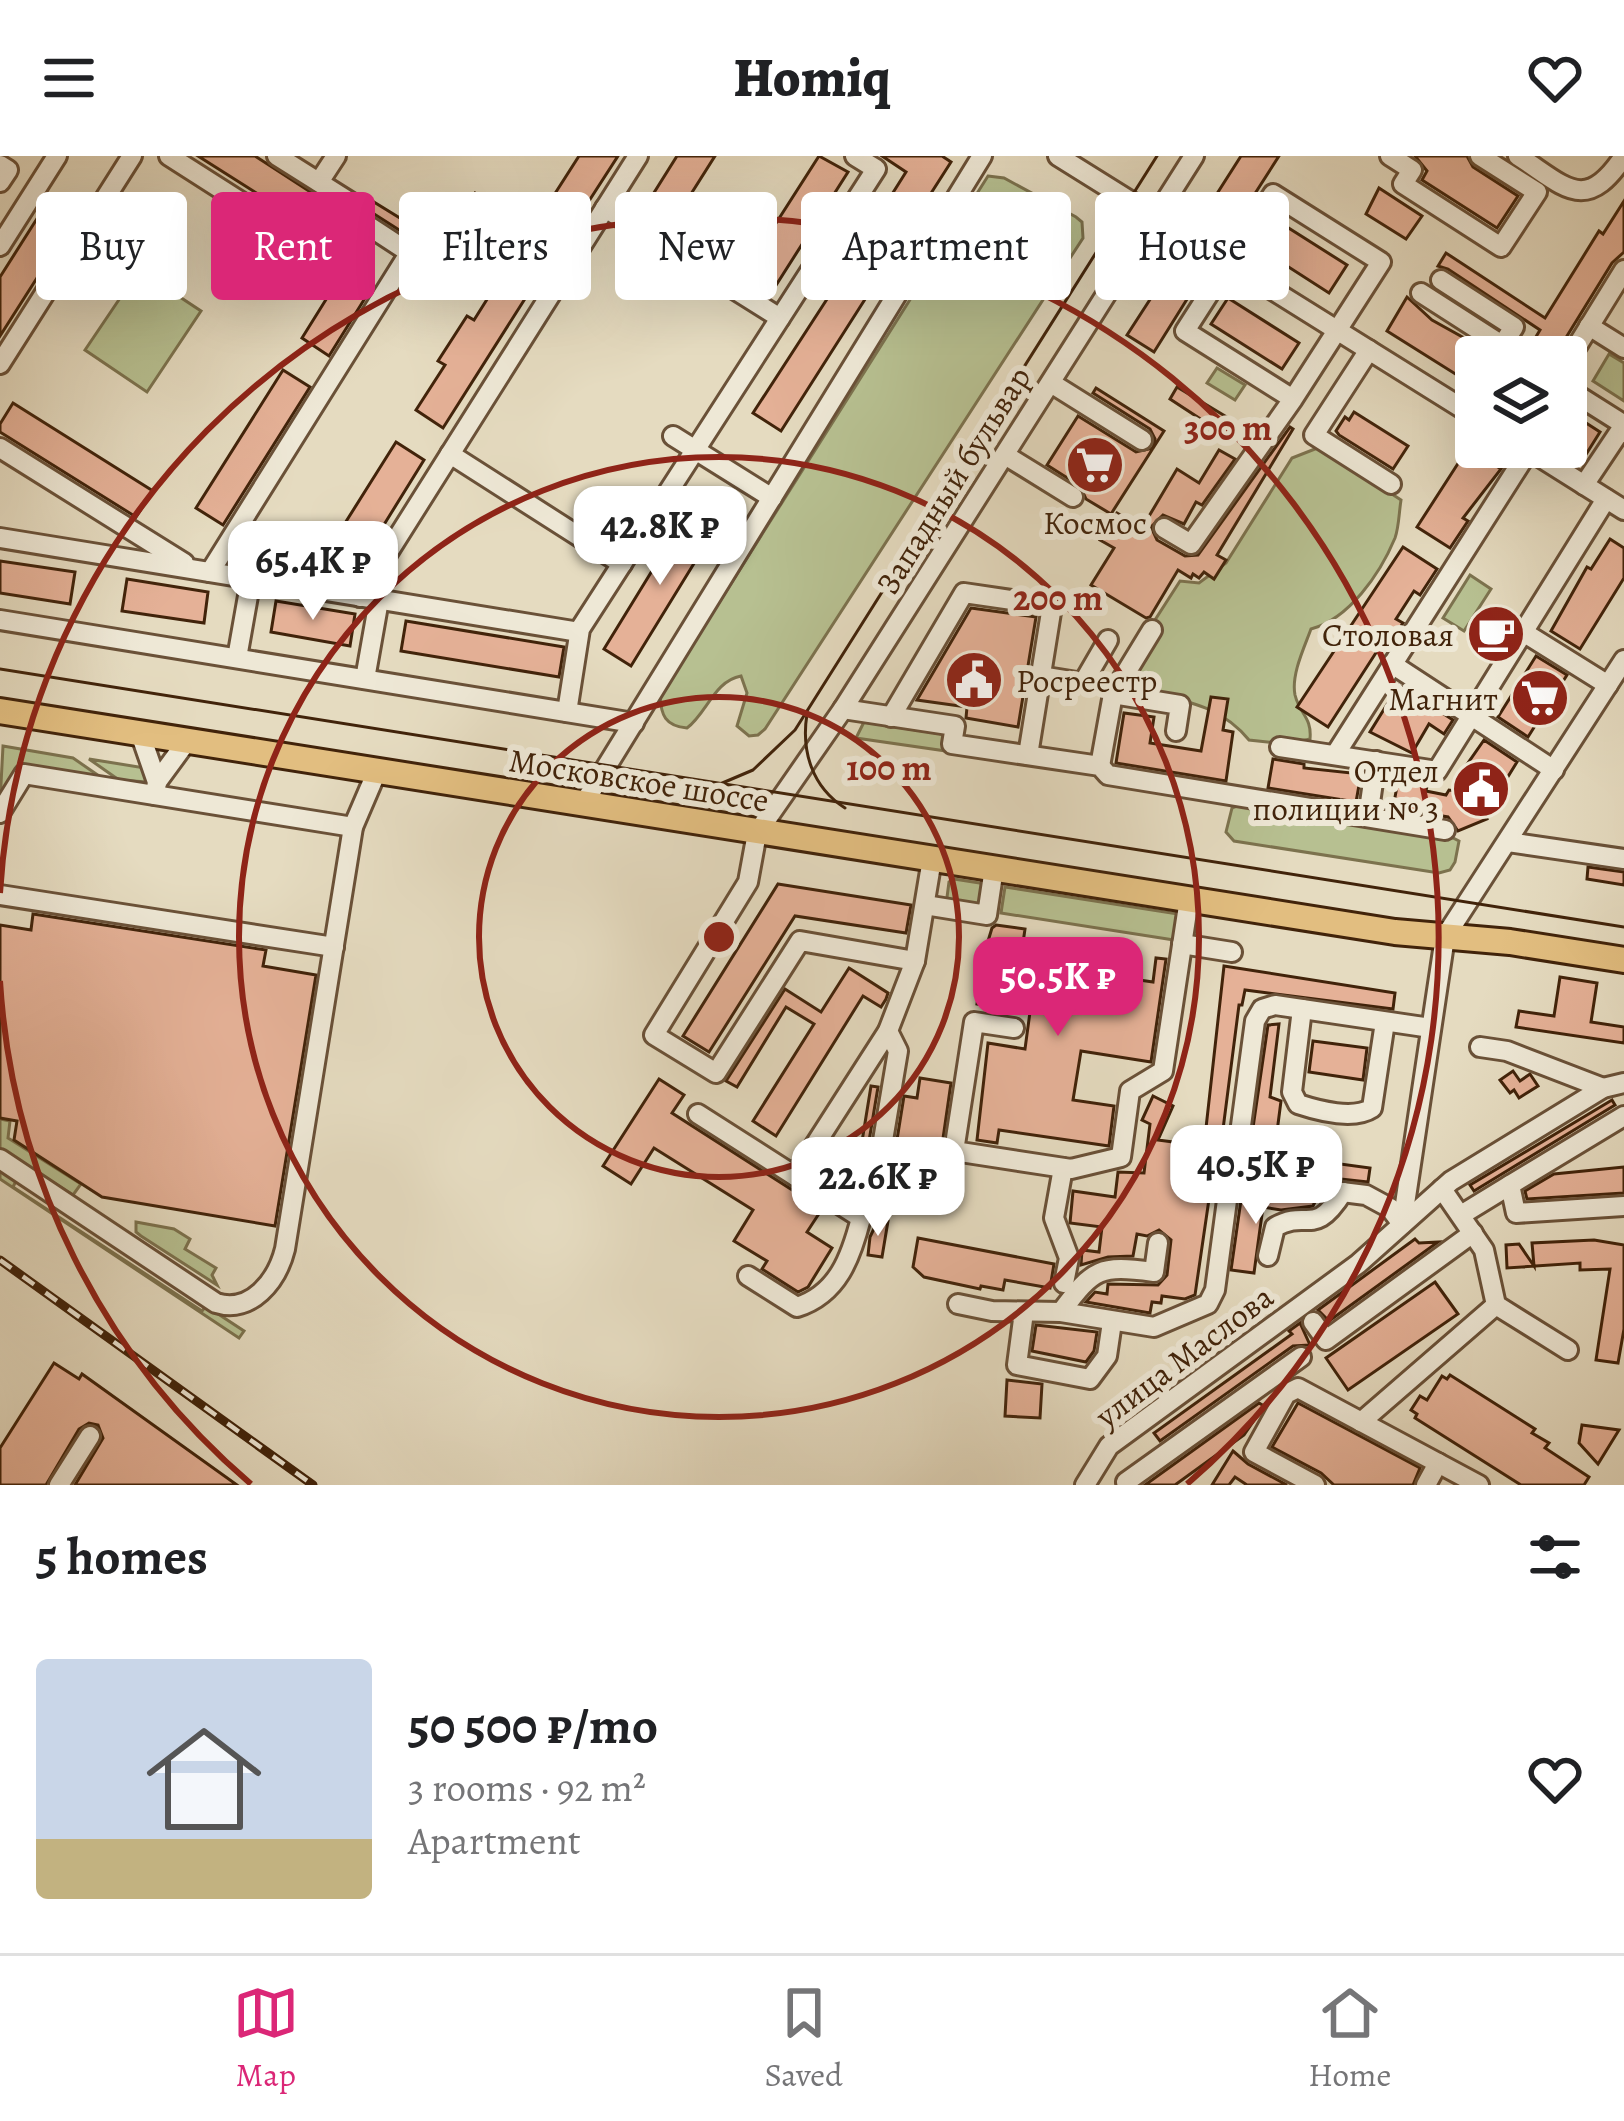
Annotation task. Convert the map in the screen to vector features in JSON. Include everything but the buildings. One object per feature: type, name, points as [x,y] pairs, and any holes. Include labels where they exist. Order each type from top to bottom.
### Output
[{"type":"main road","name":"Московское шоссе","points":[[0,711],[932,860],[1445,938],[1510,942],[1624,959]]},
{"type":"street","points":[[0,246],[57,156]]},
{"type":"street","points":[[0,364],[132,156]]},
{"type":"street","points":[[169,156],[225,192]]},
{"type":"street","points":[[277,156],[335,192]]},
{"type":"street","points":[[319,182],[336,156]]},
{"type":"street","points":[[365,679],[370,598],[450,454],[638,156]]},
{"type":"street","points":[[855,156],[876,169],[861,192]]},
{"type":"street","points":[[960,192],[982,156]]},
{"type":"street","points":[[1058,156],[1115,192]]},
{"type":"street","name":"Западный бульвар","points":[[1171,192],[1194,156]]},
{"type":"street","points":[[1390,156],[1412,170],[1403,184],[1501,247],[1537,192],[1480,156]]},
{"type":"street","points":[[1518,156],[1568,188],[1588,190],[1608,181],[1624,156]]},
{"type":"street","points":[[0,165],[8,170],[0,182]]},
{"type":"street","points":[[1274,192],[1286,174]]},
{"type":"street","points":[[1164,528],[1191,544],[1381,262],[1289,204]]},
{"type":"street","points":[[605,208],[780,319]]},
{"type":"street","points":[[202,571],[399,269]]},
{"type":"street","points":[[1583,336],[1624,270]]},
{"type":"street","points":[[1442,280],[1514,327],[1508,336]]},
{"type":"street","points":[[567,712],[580,632],[801,286]]},
{"type":"street","points":[[1421,293],[1478,336]]},
{"type":"street","points":[[584,803],[893,300]]},
{"type":"street","name":"Западный бульвар","points":[[758,832],[843,709],[1103,300]]},
{"type":"street","points":[[1204,300],[1185,331],[1293,399]]},
{"type":"street","points":[[1289,300],[1455,403]]},
{"type":"street","points":[[1589,326],[1624,348]]},
{"type":"street","points":[[1369,350],[1314,435],[1391,484]]},
{"type":"street","points":[[1051,383],[1142,440]]},
{"type":"street","points":[[1584,485],[1623,424],[1587,401]]},
{"type":"street","points":[[674,436],[772,498]]},
{"type":"street","points":[[0,448],[202,571]]},
{"type":"street","points":[[450,454],[622,564]]},
{"type":"street","points":[[1005,455],[1073,497]]},
{"type":"street","points":[[1335,755],[1514,468]]},
{"type":"street","points":[[1557,468],[1624,510]]},
{"type":"street","points":[[1280,746],[1437,771],[1606,499]]},
{"type":"street","points":[[0,538],[580,632]]},
{"type":"street","points":[[236,658],[250,579]]},
{"type":"street","points":[[891,717],[964,593],[1052,606],[1028,755]]},
{"type":"street","points":[[0,620],[634,723]]},
{"type":"street","points":[[1100,766],[1114,694],[1152,630]]},
{"type":"street","points":[[1523,632],[1608,685]]},
{"type":"street","points":[[1040,676],[1082,683],[1108,640]]},
{"type":"street","points":[[1402,1224],[1445,938],[1624,660]]},
{"type":"street","points":[[1392,664],[1554,770]]},
{"type":"street","points":[[1114,694],[1180,705],[1176,730]]},
{"type":"street","points":[[843,709],[955,726],[952,744],[1100,766],[1108,775],[1445,830]]},
{"type":"street","points":[[140,733],[156,789]]},
{"type":"street","points":[[156,789],[188,741]]},
{"type":"street","points":[[1368,817],[1376,761]]},
{"type":"street","points":[[0,1159],[216,1303],[238,1305],[272,1280],[281,1262],[352,827],[377,771]]},
{"type":"street","points":[[0,812],[24,774],[156,789],[352,827]]},
{"type":"street","points":[[758,832],[748,882],[653,1035],[716,1073],[800,941],[915,961]]},
{"type":"street","points":[[1508,842],[1624,859]]},
{"type":"street","points":[[795,1176],[888,1030],[915,961],[932,860]]},
{"type":"street","points":[[925,905],[987,915],[994,868]]},
{"type":"street","points":[[0,895],[334,947]]},
{"type":"street","points":[[1014,1028],[974,1022],[954,1151],[1063,1168],[1121,1157],[1130,1091],[1163,1071],[1189,899]]},
{"type":"street","points":[[1182,944],[1232,952]]},
{"type":"street","points":[[1238,1148],[1258,1014],[1275,1005],[1431,1028]]},
{"type":"street","points":[[1302,1009],[1292,1092],[1298,1104],[1308,1108],[1359,1114],[1372,1108],[1385,1022]]},
{"type":"street","points":[[748,1276],[797,1307],[820,1300],[850,1258],[861,1218],[872,1206],[898,1051],[888,1030]]},
{"type":"street","points":[[1480,1047],[1507,1052],[1603,1088]]},
{"type":"street","name":"улица Маслова","points":[[1085,1485],[1109,1446],[1358,1264],[1442,1189],[1603,1088],[1624,1083]]},
{"type":"street","points":[[698,1114],[861,1218]]},
{"type":"street","points":[[1461,1215],[1624,1116]]},
{"type":"street","points":[[1063,1168],[1054,1218],[1070,1258],[1064,1282]]},
{"type":"street","points":[[958,1304],[992,1311],[1061,1312],[1154,1327],[1208,1304],[1215,1291],[1230,1178],[1343,1192],[1381,1202],[1402,1224]]},
{"type":"street","points":[[1510,1185],[1516,1213],[1624,1206]]},
{"type":"street","points":[[1442,1189],[1490,1264],[1496,1305],[1568,1350]]},
{"type":"street","points":[[1268,1256],[1279,1223],[1326,1217],[1343,1192]]},
{"type":"street","points":[[1312,1322],[1326,1340],[1473,1233]]},
{"type":"street","points":[[1061,1312],[1087,1277],[1108,1266],[1154,1273],[1158,1243]]},
{"type":"street","points":[[1361,1421],[1496,1305]]},
{"type":"street","points":[[1024,1312],[1017,1365],[1090,1379],[1107,1356],[1112,1322]]},
{"type":"street","points":[[1100,1461],[1128,1484],[1301,1357]]},
{"type":"street","points":[[1202,1378],[1225,1412]]},
{"type":"street","points":[[1315,1485],[1254,1452],[1286,1394],[1298,1388],[1479,1485]]},
{"type":"street","points":[[58,1485],[90,1436]]},
{"type":"street","points":[[1426,1485],[1438,1463]]},
{"type":"green space","points":[[988,176],[1004,178],[1030,192],[978,192]]},
{"type":"green space","points":[[1071,214],[1082,222],[1083,238],[1071,257]]},
{"type":"green space","points":[[119,300],[184,300],[201,311],[147,392],[85,350]]},
{"type":"green space","points":[[910,300],[1043,300],[765,729],[749,736],[737,726],[747,693],[741,676],[724,684],[687,728],[669,722],[660,696]]},
{"type":"green space","points":[[1609,354],[1624,363],[1624,401],[1593,381]]},
{"type":"green space","points":[[1217,368],[1245,385],[1235,400],[1207,383]]},
{"type":"green space","points":[[1320,447],[1401,500],[1395,538],[1372,580],[1338,616],[1311,629],[1294,687],[1310,739],[1287,744],[1249,740],[1207,709],[1125,685],[1146,634],[1180,581],[1199,583],[1226,563],[1292,458]]},
{"type":"green space","points":[[1470,575],[1491,589],[1464,631],[1443,618]]},
{"type":"green space","points":[[864,722],[949,735],[946,751],[856,738]]},
{"type":"green space","points":[[3,746],[73,758],[102,778],[24,765],[0,803]]},
{"type":"green space","points":[[89,759],[145,768],[147,782],[119,780]]},
{"type":"green space","points":[[1239,805],[1453,838],[1459,841],[1455,862],[1450,870],[1439,873],[1234,841],[1226,832],[1232,808]]},
{"type":"green space","points":[[949,882],[986,884],[982,910],[946,905]]},
{"type":"green space","points":[[1005,887],[1178,914],[1174,940],[1001,913]]},
{"type":"green space","points":[[0,1119],[10,1121],[8,1138],[81,1184],[73,1195],[0,1149]]},
{"type":"green space","points":[[0,1167],[17,1179],[13,1187],[202,1311],[206,1306],[244,1331],[239,1338],[0,1179]]},
{"type":"green space","points":[[136,1222],[174,1229],[190,1239],[185,1249],[216,1268],[212,1275],[217,1285],[141,1236]]},
{"type":"tram line","points":[[720,784],[753,770],[795,730],[1157,156]]},
{"type":"tram line","points":[[0,669],[1624,927]]},
{"type":"tram line","points":[[807,714],[811,767],[824,790],[845,808]]},
{"type":"railway","points":[[0,1260],[313,1485]]},
{"type":"place","name":"Космос","points":[[1095,465]]},
{"type":"place","name":"Столовая","points":[[1496,634]]},
{"type":"place","name":"Росреестр","points":[[974,680]]},
{"type":"place","name":"Магнит","points":[[1540,698]]},
{"type":"place","name":"Отдел полиции № 3","points":[[1481,789]]}]
